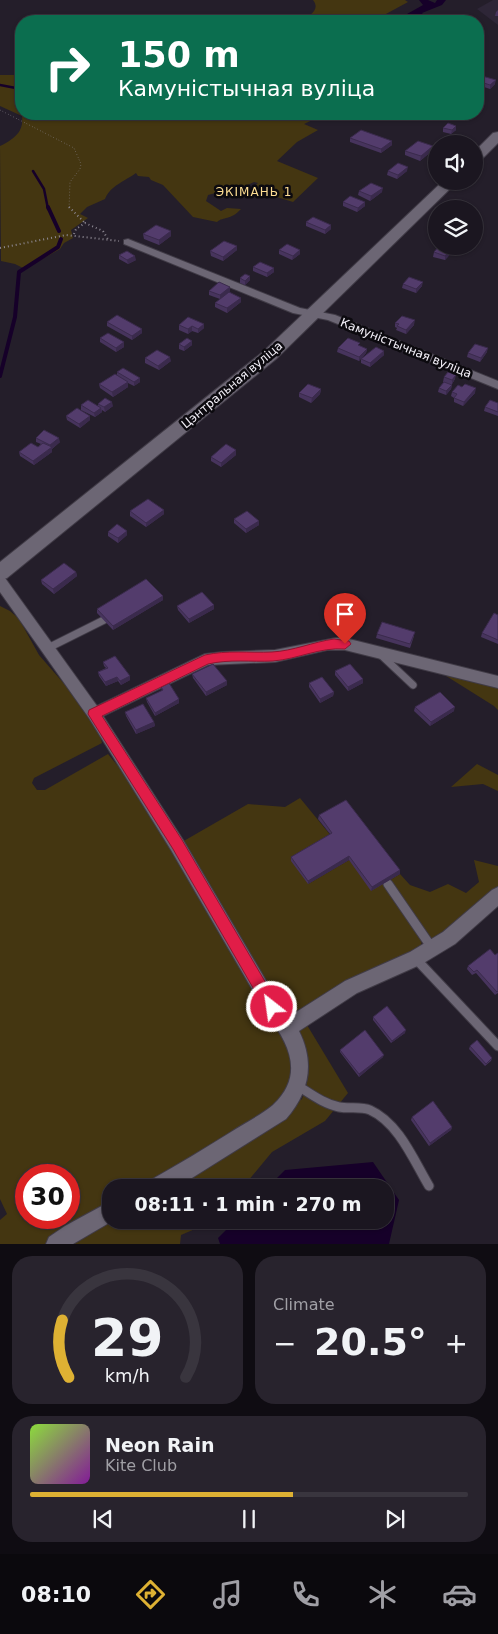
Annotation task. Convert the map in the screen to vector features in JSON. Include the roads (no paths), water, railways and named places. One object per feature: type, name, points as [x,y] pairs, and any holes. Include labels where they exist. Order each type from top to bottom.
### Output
[{"type":"main road","points":[[483,150],[498,136]]},
{"type":"main road","name":"Цэнтральная вуліца","points":[[0,573],[236,385],[442,190]]},
{"type":"street","name":"Камуністычная вуліца","points":[[128,242],[298,311],[330,317],[498,385]]},
{"type":"street","points":[[0,582],[94,714],[177,845],[272,1007],[288,1028],[298,1050],[300,1069],[297,1086],[290,1101],[279,1112],[172,1179]]},
{"type":"street","points":[[94,714],[205,660],[220,656],[273,656],[297,653],[334,643],[498,682]]},
{"type":"street","points":[[288,1028],[350,987],[416,958],[449,938],[498,895]]},
{"type":"street","points":[[56,1244],[102,1216]]},
{"type":"lane","points":[[46,649],[104,620]]},
{"type":"lane","points":[[380,654],[413,685]]},
{"type":"lane","points":[[388,884],[433,948]]},
{"type":"lane","points":[[416,958],[498,1046]]},
{"type":"lane","points":[[297,1086],[325,1103],[340,1107],[360,1107],[372,1111],[395,1131],[428,1186]]},
{"type":"waterway","points":[[0,85],[15,88]]},
{"type":"waterway","points":[[33,171],[44,189],[48,209]]},
{"type":"waterway","points":[[48,207],[59,231]]},
{"type":"waterway","points":[[0,376],[15,317],[19,272],[58,247],[61,239]]},
{"type":"district","name":"ЭКІМАНЬ 1","points":[[254,192]]}]
